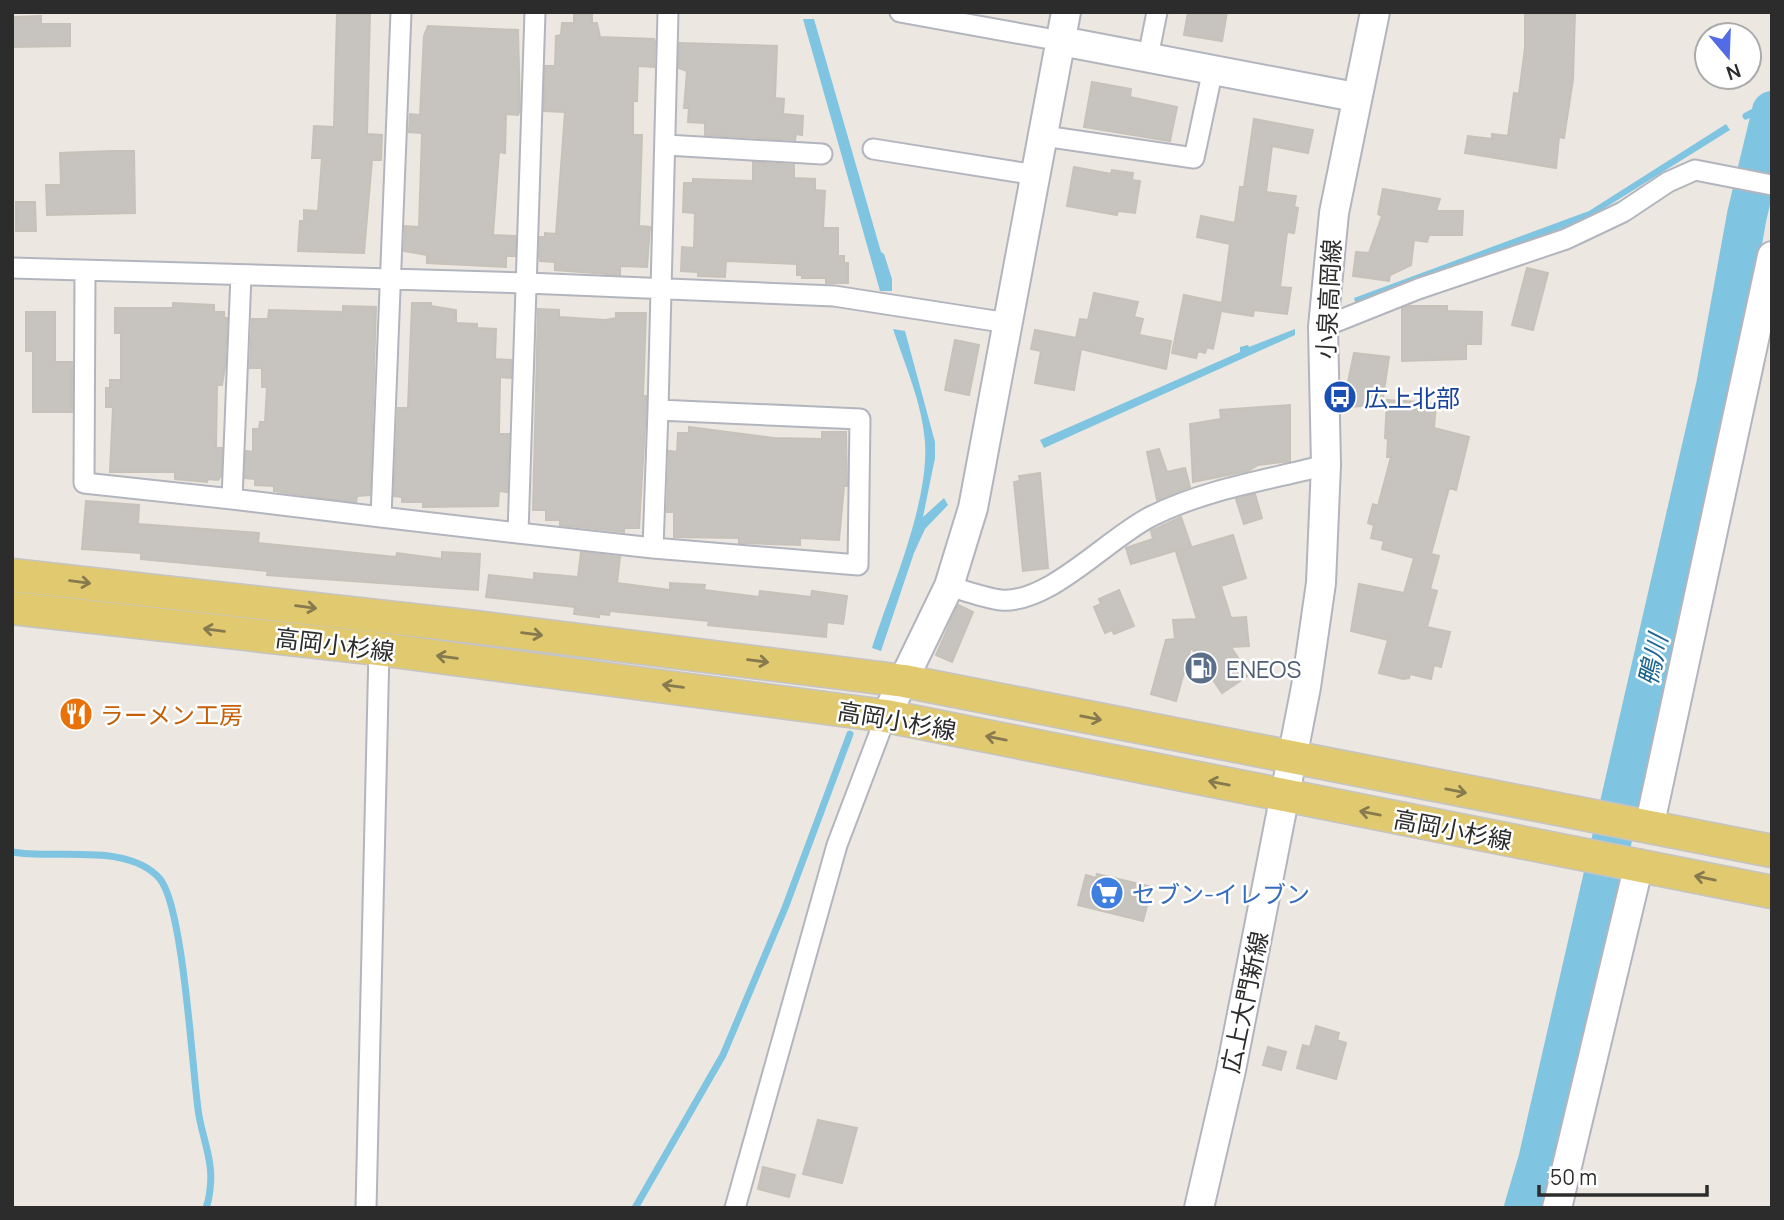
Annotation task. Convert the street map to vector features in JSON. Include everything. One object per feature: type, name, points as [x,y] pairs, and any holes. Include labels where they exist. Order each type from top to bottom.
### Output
[{"type":"main road","name":"高岡小杉線","points":[[12,575],[502,630],[904,681],[1772,851]]},
{"type":"main road","name":"高岡小杉線","points":[[12,608],[379,649],[886,716],[1772,892]]},
{"type":"street","points":[[381,517],[401,12]]},
{"type":"street","points":[[518,533],[535,12]]},
{"type":"street","points":[[653,548],[659,411],[668,12]]},
{"type":"street","points":[[900,12],[1355,97]]},
{"type":"street","points":[[735,1208],[837,845],[886,716],[949,586],[973,508],[1066,12]]},
{"type":"street","points":[[1148,57],[1157,12]]},
{"type":"street","name":"小泉高岡線","points":[[1286,796],[1321,583],[1326,465],[1323,327],[1334,213],[1355,97],[1375,12]]},
{"type":"street","points":[[1044,135],[1194,158],[1213,69]]},
{"type":"street","points":[[666,145],[822,154]]},
{"type":"street","points":[[873,149],[1036,175]]},
{"type":"street","points":[[1323,327],[1418,289],[1566,239],[1623,212],[1668,181],[1695,170],[1772,186]]},
{"type":"street","points":[[1642,827],[1772,256]]},
{"type":"street","points":[[12,268],[527,283],[834,296],[1008,323]]},
{"type":"street","points":[[85,272],[84,482],[653,548],[858,565],[860,419],[659,411]]},
{"type":"street","points":[[232,499],[241,275]]},
{"type":"street","points":[[949,586],[1002,600],[1030,595],[1071,572],[1151,516],[1240,485],[1326,465]]},
{"type":"street","points":[[366,1208],[379,649]]},
{"type":"street","name":"広上大門新線","points":[[1199,1208],[1231,1070],[1286,796]]},
{"type":"street","points":[[1557,1208],[1633,863]]},
{"type":"water","points":[[803,19],[814,19],[881,252],[892,279],[892,291],[880,291]]},
{"type":"water","points":[[1726,124],[1730,130],[1587,219],[1356,305],[1354,298],[1589,211]]},
{"type":"water","points":[[893,329],[905,331],[935,442],[935,458],[923,517],[944,498],[948,505],[925,529],[914,553],[881,651],[872,648],[915,519],[925,466],[925,442],[920,413]]},
{"type":"water","points":[[1295,329],[1295,335],[1044,448],[1040,440],[1240,352],[1240,347],[1249,347]]},
{"type":"building","points":[[1188,12],[1227,12],[1222,41],[1184,35]]},
{"type":"building","points":[[1525,12],[1575,12],[1573,79],[1564,138],[1559,137],[1556,168],[1465,153],[1468,136],[1492,139],[1492,134],[1508,136],[1514,93],[1519,94],[1525,48]]},
{"type":"building","points":[[337,13],[370,13],[367,134],[382,135],[381,160],[372,160],[364,253],[298,251],[300,221],[304,221],[304,210],[318,211],[322,158],[312,158],[314,126],[334,127]]},
{"type":"building","points":[[574,14],[592,14],[592,23],[597,23],[600,37],[654,39],[655,42],[654,67],[638,66],[637,101],[633,101],[633,135],[642,135],[639,226],[650,227],[647,267],[620,266],[620,275],[555,270],[555,262],[540,261],[539,257],[540,237],[545,237],[545,233],[556,234],[565,112],[544,111],[545,66],[555,66],[556,36],[561,35],[562,23],[574,23]]},
{"type":"building","points":[[41,16],[41,24],[70,24],[70,46],[12,47],[13,17]]},
{"type":"building","points":[[428,26],[518,30],[520,110],[518,115],[506,114],[505,153],[499,152],[493,235],[515,236],[515,256],[506,256],[506,267],[427,263],[427,255],[404,251],[405,226],[419,227],[422,133],[409,132],[410,114],[420,115],[424,36]]},
{"type":"building","points":[[679,43],[777,46],[775,98],[784,99],[783,114],[803,116],[802,135],[796,134],[795,140],[705,135],[705,123],[688,122],[689,108],[684,108],[687,71],[679,68]]},
{"type":"building","points":[[1092,82],[1131,89],[1130,97],[1177,107],[1170,141],[1084,127]]},
{"type":"building","points":[[1254,119],[1313,130],[1308,153],[1272,146],[1266,192],[1296,196],[1294,207],[1298,208],[1294,233],[1287,232],[1280,287],[1291,288],[1287,314],[1254,310],[1253,316],[1221,311],[1213,349],[1207,347],[1205,353],[1198,351],[1196,358],[1172,353],[1184,295],[1222,303],[1230,244],[1197,237],[1201,216],[1235,223],[1240,187],[1244,187]]},
{"type":"building","points":[[134,151],[135,213],[47,215],[46,185],[61,185],[60,153]]},
{"type":"building","points":[[753,162],[794,165],[794,178],[815,179],[815,190],[825,191],[823,228],[838,228],[838,256],[844,256],[844,263],[848,263],[848,283],[826,283],[826,278],[802,278],[802,275],[797,275],[797,264],[726,261],[725,277],[698,276],[698,272],[681,271],[682,247],[694,248],[695,213],[683,212],[684,183],[693,183],[693,179],[753,181]]},
{"type":"building","points":[[1074,167],[1111,174],[1112,170],[1133,173],[1132,180],[1140,181],[1135,213],[1118,211],[1117,215],[1067,206]]},
{"type":"building","points":[[1383,189],[1440,199],[1436,211],[1463,211],[1462,235],[1429,235],[1427,242],[1414,240],[1411,265],[1390,275],[1389,281],[1353,276],[1356,252],[1369,253],[1382,216],[1378,214]]},
{"type":"building","points":[[16,202],[35,202],[36,231],[16,231]]},
{"type":"building","points":[[1527,268],[1548,273],[1533,330],[1512,325]]},
{"type":"building","points":[[1094,293],[1138,302],[1134,317],[1143,319],[1139,335],[1171,341],[1166,369],[1081,349],[1074,390],[1035,383],[1041,351],[1031,349],[1035,330],[1076,338],[1080,319],[1088,320]]},
{"type":"building","points":[[173,303],[214,305],[214,312],[224,312],[224,318],[227,318],[225,367],[222,385],[217,385],[216,448],[222,448],[221,476],[218,480],[208,479],[207,482],[175,479],[175,472],[110,472],[113,407],[106,407],[106,388],[110,388],[110,380],[121,380],[121,333],[115,333],[115,308],[173,308]]},
{"type":"building","points":[[412,303],[431,303],[431,306],[456,310],[456,323],[477,324],[477,328],[496,329],[495,359],[511,360],[511,378],[500,377],[499,434],[509,434],[507,492],[499,491],[498,506],[423,507],[423,502],[402,502],[402,497],[394,496],[398,408],[408,408]]},
{"type":"building","points":[[343,306],[376,307],[370,495],[357,496],[356,502],[274,491],[274,486],[255,485],[255,479],[245,478],[246,451],[253,452],[253,429],[259,429],[260,422],[265,422],[267,387],[262,387],[262,368],[250,368],[252,319],[268,319],[269,310],[343,312]]},
{"type":"building","points":[[1447,306],[1447,311],[1482,312],[1481,344],[1466,344],[1466,359],[1402,361],[1402,308]]},
{"type":"building","points":[[538,309],[559,310],[559,317],[606,320],[616,318],[616,313],[646,313],[643,396],[646,396],[646,409],[639,528],[624,528],[624,532],[560,525],[560,520],[546,520],[546,510],[533,510]]},
{"type":"building","points":[[26,312],[55,312],[55,362],[72,362],[72,412],[33,412],[33,351],[26,351]]},
{"type":"building","points":[[955,340],[979,345],[969,395],[945,390]]},
{"type":"building","points":[[1354,353],[1389,357],[1382,404],[1351,407],[1348,382]]},
{"type":"building","points":[[1387,400],[1436,403],[1434,428],[1469,437],[1456,490],[1449,488],[1431,554],[1439,556],[1430,589],[1437,591],[1427,627],[1450,632],[1441,667],[1434,665],[1431,679],[1410,674],[1409,678],[1403,679],[1379,673],[1388,640],[1351,631],[1359,584],[1404,593],[1414,558],[1382,549],[1384,541],[1371,538],[1374,525],[1368,523],[1373,504],[1378,506],[1391,457],[1387,457],[1388,439],[1385,438]]},
{"type":"building","points":[[1290,405],[1290,461],[1258,465],[1248,471],[1193,482],[1190,424],[1221,419],[1220,410]]},
{"type":"building","points":[[689,427],[774,438],[822,439],[822,432],[846,432],[847,486],[844,486],[839,540],[800,538],[800,545],[739,543],[739,538],[674,537],[674,512],[667,512],[669,451],[677,452],[678,433],[689,433]]},
{"type":"building","points":[[1159,449],[1167,472],[1185,468],[1190,487],[1157,500],[1147,452]]},
{"type":"building","points":[[1040,473],[1048,568],[1023,571],[1014,482],[1020,481],[1019,476]]},
{"type":"building","points":[[1255,494],[1262,518],[1244,524],[1236,499]]},
{"type":"building","points":[[86,501],[139,505],[138,524],[259,533],[258,543],[396,557],[397,553],[442,559],[442,552],[480,554],[478,590],[267,575],[268,571],[141,559],[141,553],[82,549]]},
{"type":"building","points":[[1181,517],[1191,546],[1131,564],[1126,548],[1153,539],[1151,531]]},
{"type":"building","points":[[1233,535],[1246,578],[1221,586],[1231,618],[1246,617],[1249,646],[1231,647],[1249,675],[1222,693],[1191,647],[1176,701],[1151,694],[1166,640],[1175,639],[1173,620],[1197,619],[1176,552]]},
{"type":"building","points":[[581,552],[620,557],[617,583],[670,590],[670,583],[705,585],[704,590],[759,597],[760,591],[811,597],[812,591],[847,596],[843,624],[827,622],[826,637],[708,625],[709,621],[610,611],[609,615],[599,614],[599,617],[574,614],[575,607],[486,597],[489,575],[534,580],[534,573],[578,577]]},
{"type":"building","points":[[1119,590],[1134,626],[1114,634],[1112,630],[1105,633],[1094,607],[1101,604],[1099,599]]},
{"type":"building","points":[[958,605],[973,612],[952,662],[936,655]]},
{"type":"building","points":[[1097,874],[1152,887],[1143,921],[1078,905],[1086,875],[1096,878]]},
{"type":"building","points":[[1316,1026],[1339,1033],[1337,1040],[1346,1043],[1336,1079],[1297,1068],[1303,1045],[1310,1047]]},
{"type":"building","points":[[1268,1047],[1286,1052],[1281,1070],[1263,1065]]},
{"type":"building","points":[[818,1120],[857,1128],[842,1183],[803,1174]]},
{"type":"building","points":[[763,1167],[795,1175],[789,1197],[758,1189]]},
{"type":"waterway","points":[[1746,116],[1772,102]]},
{"type":"waterway","name":"鴨川","points":[[1524,1208],[1538,1161],[1716,386],[1747,215],[1772,111]]},
{"type":"waterway","points":[[635,1208],[723,1055],[785,908],[850,734]]},
{"type":"waterway","points":[[12,852],[111,856],[130,860],[160,879],[168,895],[181,952],[198,1109],[211,1171],[206,1208]]},
{"type":"place","name":"広上北部","points":[[1340,397]]},
{"type":"place","name":"ENEOS","points":[[1201,668]]},
{"type":"place","name":"ラーメン工房","points":[[76,714]]},
{"type":"place","name":"セブン-イレブン","points":[[1107,893]]}]
